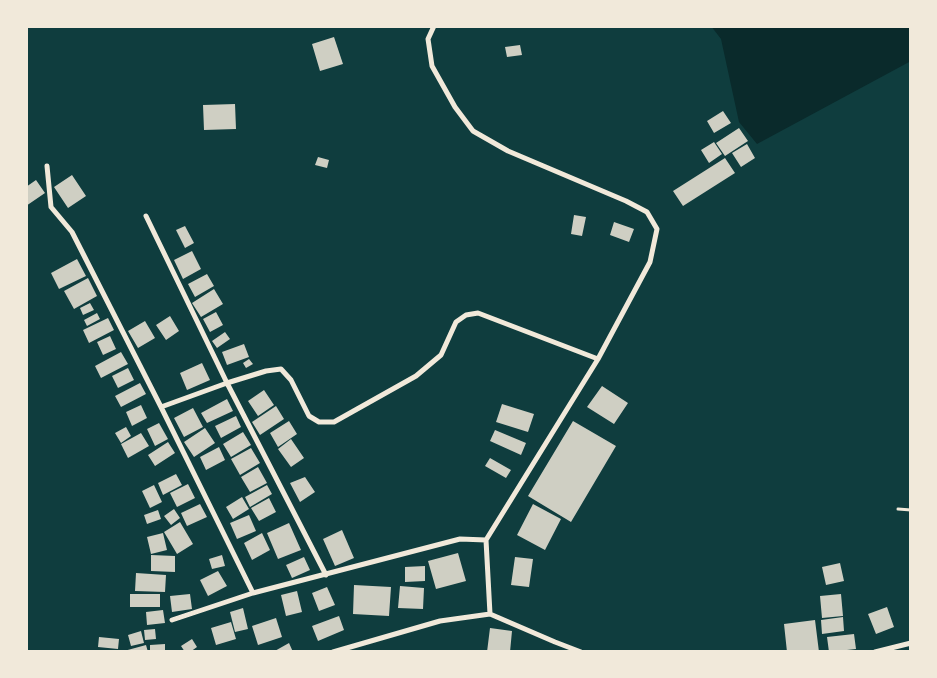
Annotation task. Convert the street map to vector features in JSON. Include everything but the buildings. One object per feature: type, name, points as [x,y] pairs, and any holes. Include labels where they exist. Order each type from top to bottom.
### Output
[{"type":"street","points":[[434,26],[428,39],[432,66],[455,107],[473,131],[508,151],[626,201],[647,212],[658,229],[650,262],[598,359],[486,540],[490,614]]},
{"type":"street","points":[[47,166],[51,207],[72,232],[253,593]]},
{"type":"street","points":[[146,216],[227,383],[326,575]]},
{"type":"street","points":[[161,407],[227,383],[266,371],[281,369],[291,380],[309,416],[319,422],[334,422],[416,376],[440,355],[456,322],[466,316],[478,313],[598,359]]},
{"type":"street","points":[[172,620],[253,593],[460,539],[486,540]]},
{"type":"street","points":[[333,652],[440,621],[490,614],[581,652]]},
{"type":"street","points":[[875,652],[911,643]]},
{"type":"path","points":[[898,509],[911,510]]},
{"type":"water","points":[[711,26],[911,26],[911,61],[757,144],[739,122],[721,39]]}]
